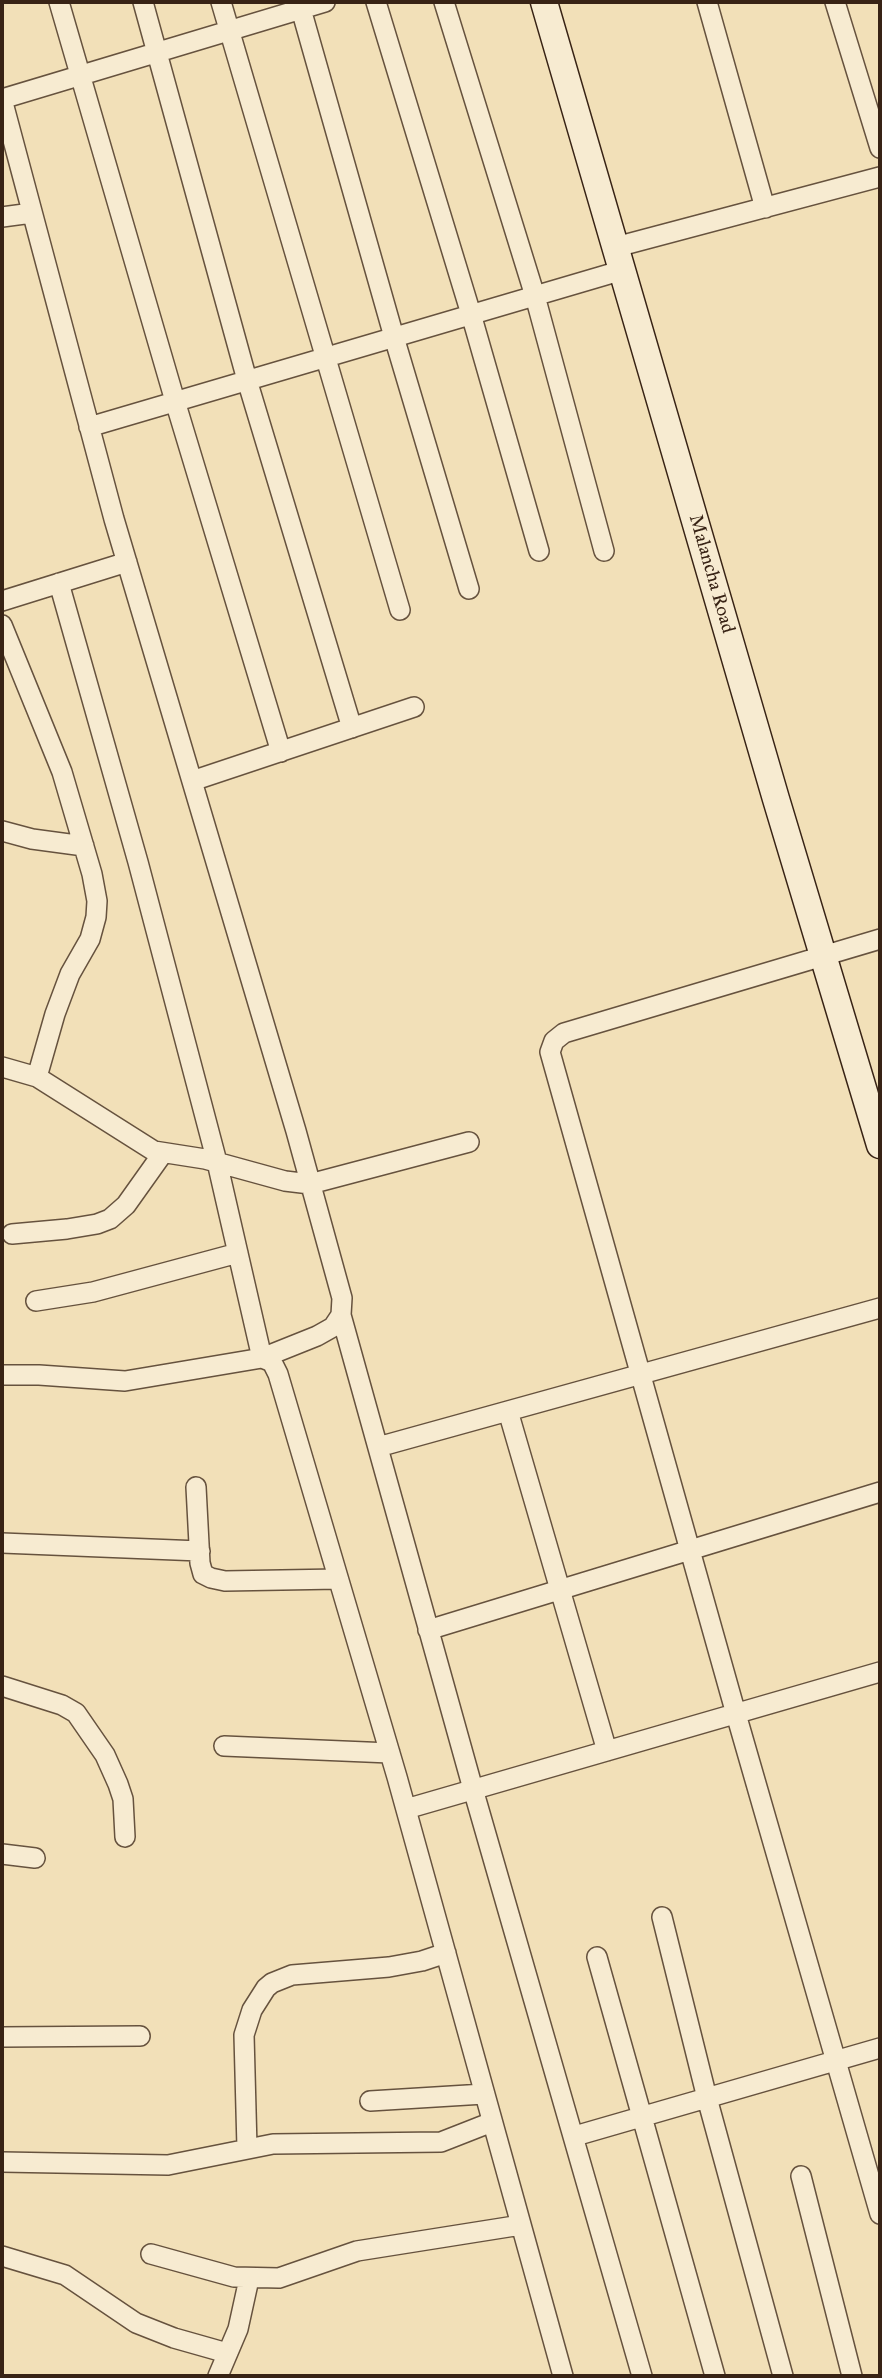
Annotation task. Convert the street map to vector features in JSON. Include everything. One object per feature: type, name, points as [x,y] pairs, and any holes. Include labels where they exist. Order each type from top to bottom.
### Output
[{"type":"main road","name":"Malancha Road","points":[[544,2],[880,1145]]},
{"type":"street","points":[[59,2],[281,752]]},
{"type":"street","points":[[143,2],[247,380],[352,728]]},
{"type":"street","points":[[221,2],[400,610]]},
{"type":"street","points":[[325,2],[300,5],[229,31],[2,99],[89,427],[310,1184],[342,1298],[341,1315],[377,1447],[642,2376]]},
{"type":"street","points":[[376,2],[471,314],[539,551]]},
{"type":"street","points":[[444,2],[535,296],[604,551]]},
{"type":"street","points":[[707,2],[765,208]]},
{"type":"street","points":[[835,2],[880,148]]},
{"type":"street","points":[[300,5],[469,589]]},
{"type":"street","points":[[89,427],[535,296],[619,258],[765,208],[880,177]]},
{"type":"street","points":[[2,217],[32,213]]},
{"type":"street","points":[[2,601],[127,562]]},
{"type":"street","points":[[58,583],[138,862],[217,1162],[262,1358]]},
{"type":"street","points":[[2,625],[62,772],[97,901],[90,939],[70,974],[37,1077]]},
{"type":"street","points":[[192,781],[414,708]]},
{"type":"street","points":[[2,831],[32,839],[84,846]]},
{"type":"street","points":[[880,939],[564,1033],[554,1041],[550,1052],[880,2214]]},
{"type":"street","points":[[2,1067],[37,1077],[58,1088],[154,1151],[217,1162],[285,1181],[310,1184],[469,1142]]},
{"type":"street","points":[[12,1234],[97,1224],[110,1219],[127,1205],[163,1153]]},
{"type":"street","points":[[36,1301],[93,1292],[238,1253]]},
{"type":"street","points":[[377,1447],[880,1308]]},
{"type":"street","points":[[2,1375],[125,1381],[262,1358],[317,1336],[333,1326],[341,1315]]},
{"type":"street","points":[[262,1358],[272,1362],[278,1374],[406,1809],[564,2376]]},
{"type":"street","points":[[508,1411],[607,1751]]},
{"type":"street","points":[[196,1487],[203,1574],[225,1581],[338,1579]]},
{"type":"street","points":[[428,1630],[880,1492]]},
{"type":"street","points":[[2,1543],[200,1551]]},
{"type":"street","points":[[406,1809],[880,1672]]},
{"type":"street","points":[[2,1686],[62,1704],[76,1713],[105,1755],[118,1784],[123,1799],[125,1837]]},
{"type":"street","points":[[224,1746],[390,1753]]},
{"type":"street","points":[[2,1854],[35,1858]]},
{"type":"street","points":[[662,1917],[706,2098],[783,2376]]},
{"type":"street","points":[[247,2148],[244,2035],[252,2010],[272,1983],[292,1975],[389,1967],[446,1953]]},
{"type":"street","points":[[597,1957],[644,2116],[715,2376]]},
{"type":"street","points":[[2,2037],[140,2036]]},
{"type":"street","points":[[575,2136],[880,2049]]},
{"type":"street","points":[[370,2101],[484,2094]]},
{"type":"street","points":[[2,2162],[168,2165],[273,2144],[441,2141],[492,2122]]},
{"type":"street","points":[[801,2176],[852,2376]]},
{"type":"street","points":[[151,2254],[249,2279],[279,2278],[357,2251],[521,2225]]},
{"type":"street","points":[[2,2256],[65,2275],[136,2323],[174,2338],[228,2353]]},
{"type":"street","points":[[218,2376],[244,2309],[249,2279]]}]
